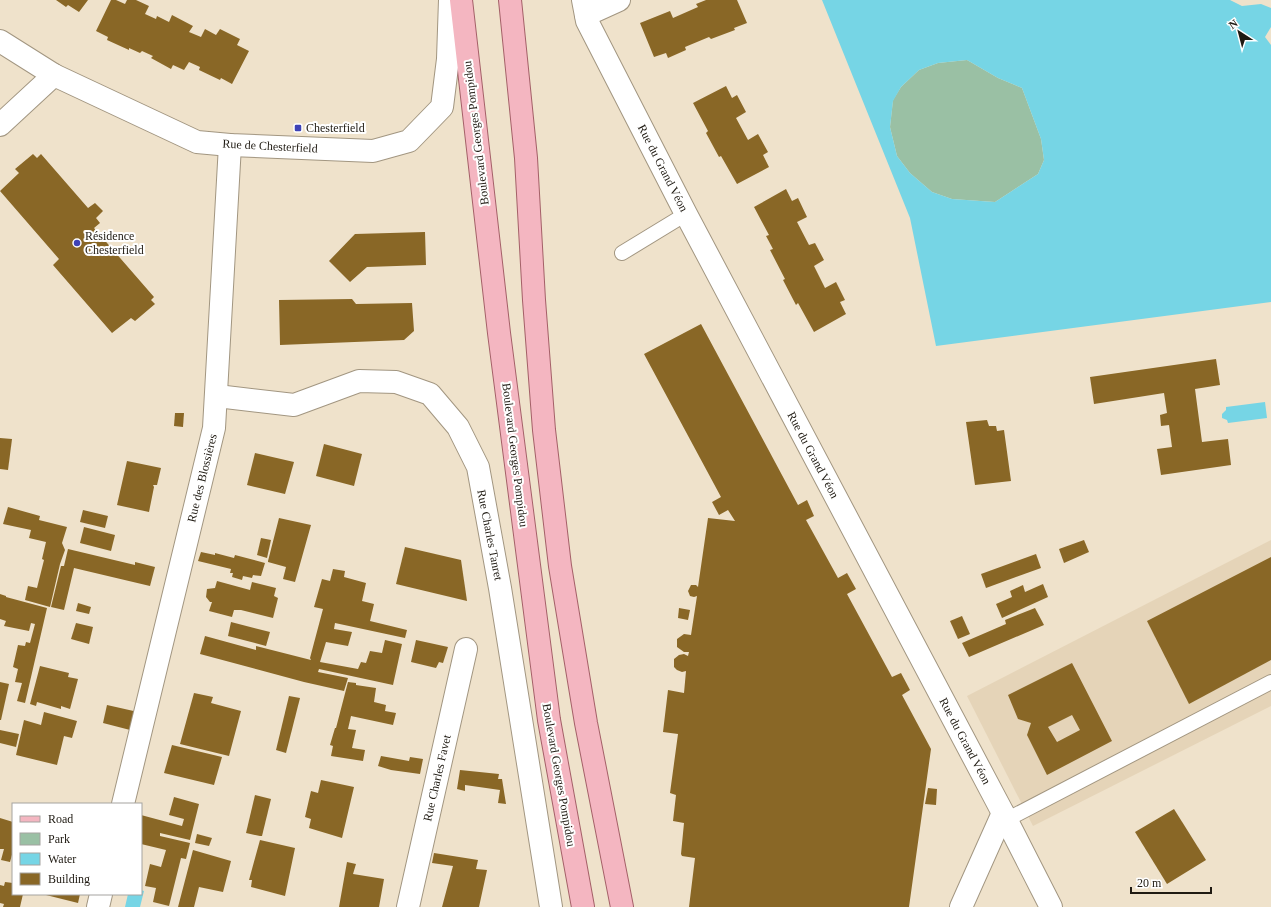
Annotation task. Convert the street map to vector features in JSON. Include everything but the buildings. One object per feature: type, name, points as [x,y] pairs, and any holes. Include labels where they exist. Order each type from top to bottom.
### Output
[{"type":"main road","name":"Boulevard Georges Pompidou","points":[[461,0],[499,333],[549,720],[583,907]]},
{"type":"main road","points":[[510,1],[526,158],[534,300],[544,423],[560,566],[586,723],[622,907]]},
{"type":"street","name":"Rue de Chesterfield","points":[[0,41],[54,75],[197,142],[230,145],[373,151],[409,141],[442,107],[448,59],[450,0]]},
{"type":"street","points":[[585,8],[619,0]]},
{"type":"street","name":"Rue du Grand Véon","points":[[585,8],[587,21],[686,214],[1051,907]]},
{"type":"street","points":[[0,125],[54,75]]},
{"type":"street","name":"Rue des Blossières","points":[[123,803],[214,428],[230,145]]},
{"type":"street","name":"Rue Charles Tanret","points":[[217,396],[294,404],[359,381],[396,382],[430,394],[458,427],[478,467],[500,588],[551,907]]},
{"type":"street","name":"Rue Charles Favet","points":[[408,907],[466,649]]},
{"type":"street","points":[[961,907],[1004,816]]},
{"type":"street","points":[[98,907],[101,895]]},
{"type":"lane","points":[[622,253],[686,214]]},
{"type":"lane","points":[[1004,816],[1271,682]]},
{"type":"shaded area","points":[[1271,540],[1271,706],[1033,826],[967,696]]},
{"type":"green space","points":[[967,60],[998,78],[1022,88],[1041,139],[1044,160],[1038,174],[995,202],[952,199],[932,192],[910,173],[897,156],[890,127],[893,100],[901,87],[919,70],[938,63]]},
{"type":"water","points":[[822,0],[1230,0],[1242,6],[1261,4],[1271,8],[1271,27],[1265,37],[1271,45],[1271,302],[936,346],[910,218]],"holes":[[[967,60],[998,78],[1022,88],[1041,139],[1044,160],[1038,174],[995,202],[952,199],[932,192],[910,173],[897,156],[890,127],[893,101],[901,87],[919,70],[938,63]]]},
{"type":"water","points":[[1265,402],[1267,418],[1228,423],[1227,420],[1222,418],[1222,414],[1226,410],[1226,407]]},
{"type":"water","points":[[142,890],[144,891],[140,907],[125,907],[128,895],[142,895]]},
{"type":"place","name":"Chesterfield","points":[[298,128]]},
{"type":"place","name":"Résidence Chesterfield","points":[[77,243]]}]
